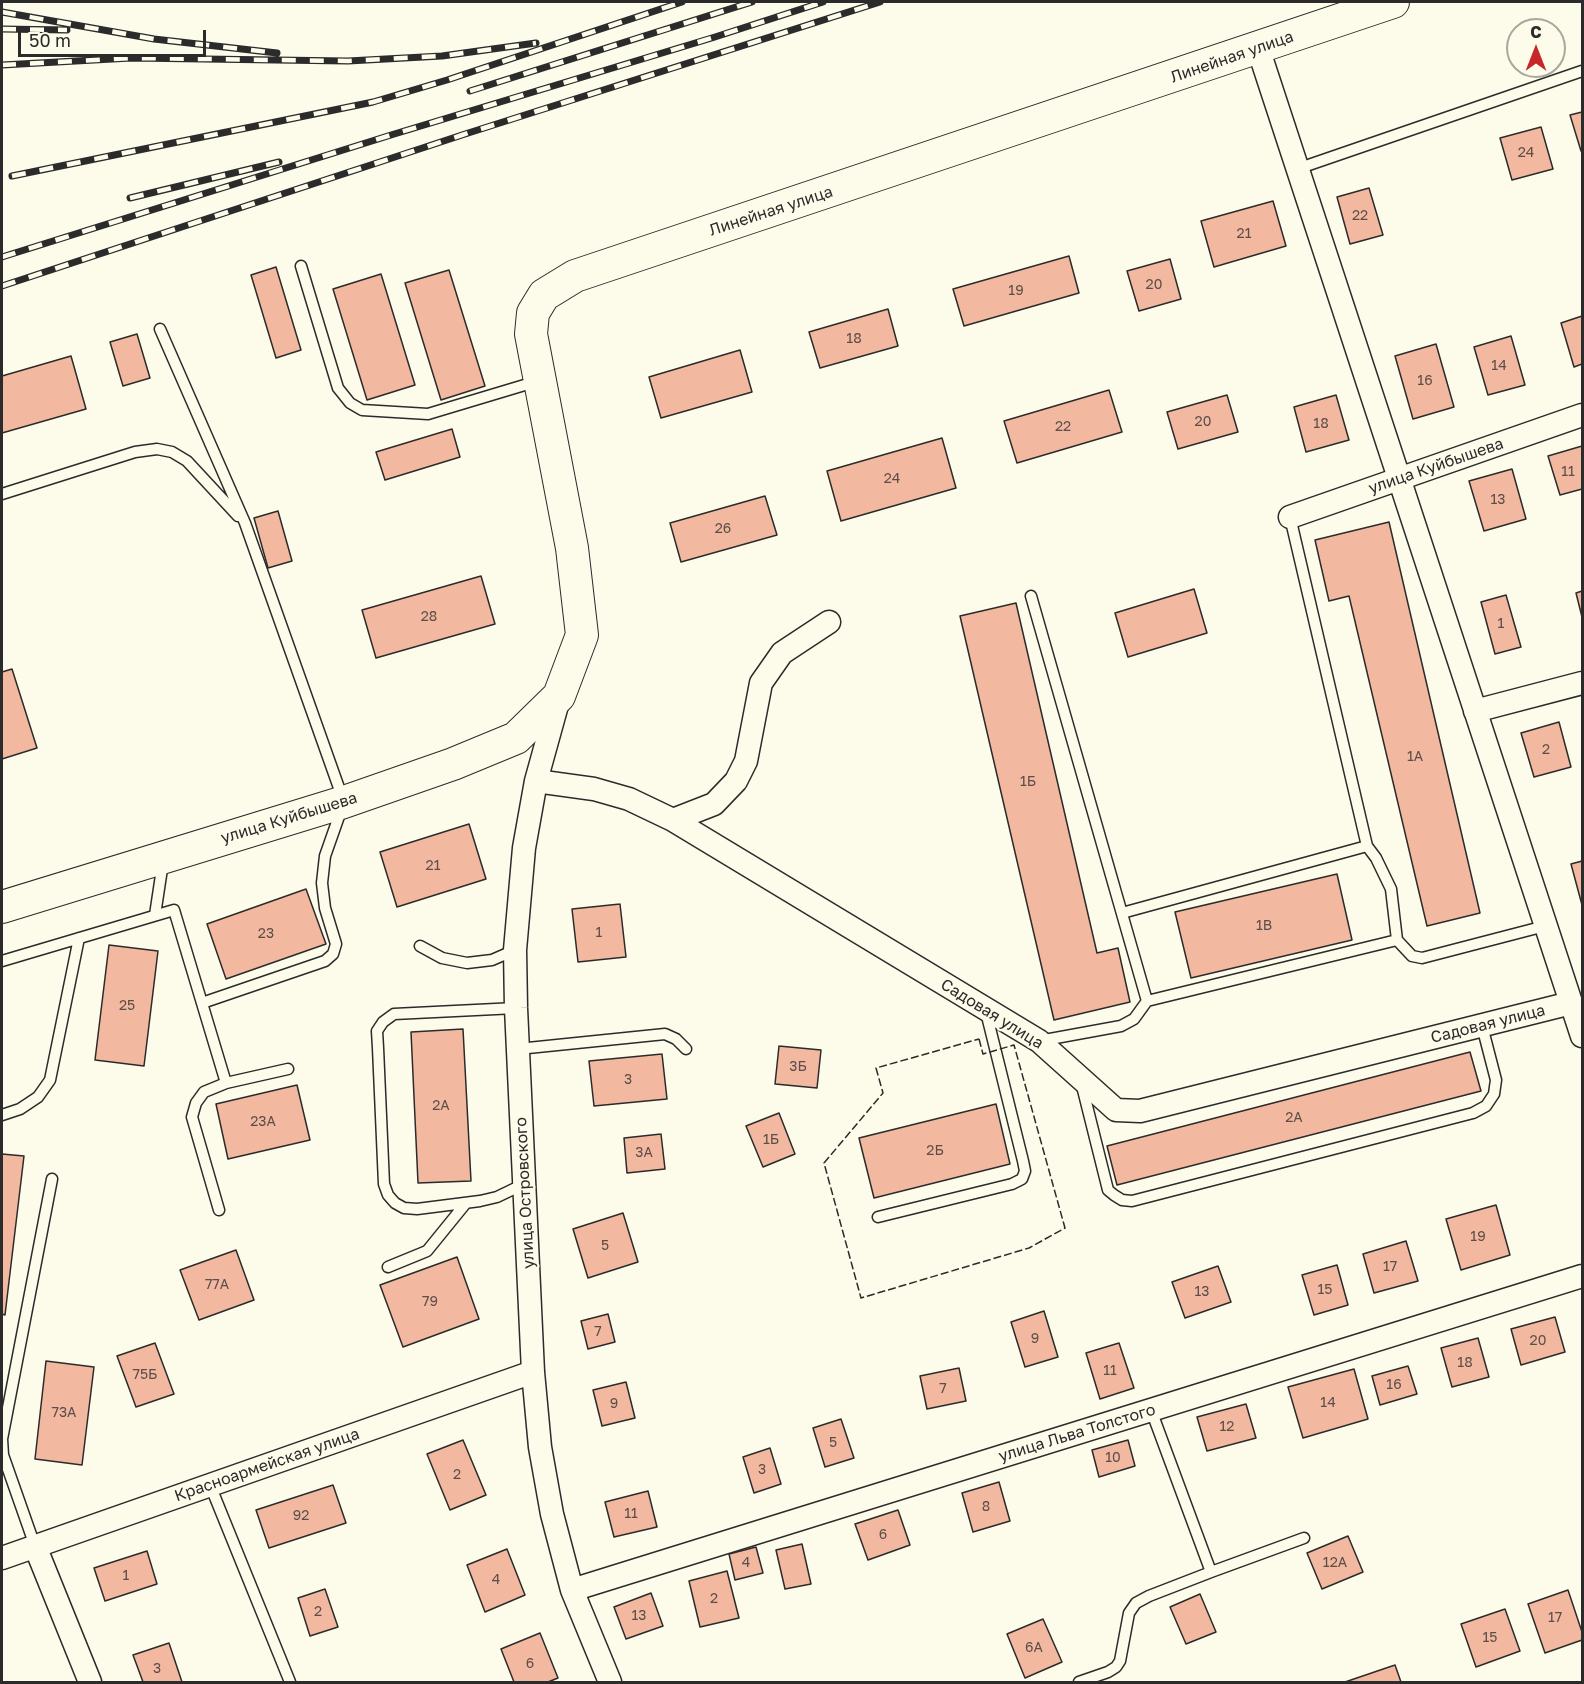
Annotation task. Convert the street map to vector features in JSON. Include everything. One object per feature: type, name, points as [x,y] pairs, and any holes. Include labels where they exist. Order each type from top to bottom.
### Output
[{"type":"street","name":"Линейная улица","points":[[559,696],[582,635],[572,548],[531,334],[533,313],[544,295],[575,276],[1393,2]]},
{"type":"street","points":[[1258,48],[1545,926],[1573,992],[1582,1036]]},
{"type":"street","name":"улица Куйбышева","points":[[1290,517],[1582,415]]},
{"type":"street","points":[[673,820],[714,804],[736,781],[746,761],[761,683],[782,653],[829,622]]},
{"type":"street","points":[[1475,711],[1582,683]]},
{"type":"street","name":"улица Куйбышева","points":[[2,907],[344,802],[453,764],[516,738],[559,696]]},
{"type":"street","name":"улица Островского","points":[[559,696],[536,781],[524,848],[515,950],[533,1372],[540,1447],[550,1503],[572,1590],[610,1683]]},
{"type":"street","name":"Садовая улица","points":[[536,781],[594,789],[629,799],[673,820],[1039,1041],[1116,1110],[1140,1112],[1482,1026],[1573,992]]},
{"type":"street","name":"улица Льва Толстого","points":[[572,1590],[1582,1276]]},
{"type":"street","name":"Красноармейская улица","points":[[2,1557],[533,1372]]},
{"type":"street","points":[[35,1546],[90,1683]]},
{"type":"lane","points":[[1298,169],[1582,71]]},
{"type":"lane","points":[[301,266],[338,388],[350,403],[362,410],[428,414],[539,381]]},
{"type":"lane","points":[[160,329],[245,523],[344,802],[325,856],[322,883],[325,908],[336,944],[333,954],[325,961],[202,1003]]},
{"type":"lane","points":[[2,494],[135,452],[157,449],[171,452],[187,461],[245,523]]},
{"type":"lane","points":[[1290,517],[1367,846],[1384,872],[1391,889],[1397,940],[1412,956],[1422,958],[1545,926]]},
{"type":"lane","points":[[1031,596],[1147,1001]]},
{"type":"lane","points":[[1122,913],[1367,846]]},
{"type":"lane","points":[[154,915],[164,857]]},
{"type":"lane","points":[[2,961],[174,910],[226,1083]]},
{"type":"lane","points":[[2,1115],[38,1097],[50,1080],[79,938]]},
{"type":"lane","points":[[1039,1041],[1121,1026],[1134,1019],[1147,1001],[1397,940]]},
{"type":"lane","points":[[420,946],[442,958],[467,963],[492,960],[515,950]]},
{"type":"lane","points":[[516,1008],[394,1014],[383,1022],[377,1031],[384,1184],[388,1195],[395,1203],[404,1208],[417,1209],[466,1203],[497,1197],[524,1184]]},
{"type":"lane","points":[[878,1217],[1012,1184],[1022,1179],[1025,1171],[1023,1161],[986,1009]]},
{"type":"lane","points":[[1080,1077],[1108,1190],[1122,1200],[1132,1201],[1473,1113],[1486,1106],[1494,1094],[1496,1080],[1482,1026]]},
{"type":"lane","points":[[518,1049],[665,1034],[676,1039],[686,1049]]},
{"type":"lane","points":[[219,1210],[192,1117],[196,1103],[204,1092],[226,1083],[288,1069]]},
{"type":"lane","points":[[35,1546],[3,1455],[2,1439],[52,1179]]},
{"type":"lane","points":[[388,1267],[427,1251],[466,1203]]},
{"type":"lane","points":[[1151,1410],[1211,1572]]},
{"type":"lane","points":[[210,1485],[290,1683]]},
{"type":"lane","points":[[1079,1683],[1116,1667],[1120,1661],[1129,1613],[1136,1603],[1211,1572],[1304,1538]]},
{"type":"building","points":[[1582,112],[1582,150],[1581,151],[1570,115]]},
{"type":"building","points":[[1541,127],[1553,169],[1512,180],[1500,138]]},
{"type":"building","points":[[1369,188],[1383,235],[1350,244],[1337,197]]},
{"type":"building","points":[[1273,201],[1286,246],[1214,267],[1201,221]]},
{"type":"building","points":[[1069,256],[1079,293],[964,326],[953,289]]},
{"type":"building","points":[[1170,259],[1181,299],[1139,311],[1127,271]]},
{"type":"building","points":[[276,267],[301,350],[276,358],[251,275]]},
{"type":"building","points":[[449,270],[485,386],[441,400],[405,283]]},
{"type":"building","points":[[381,274],[415,385],[367,400],[333,289]]},
{"type":"building","points":[[888,309],[898,346],[820,368],[809,332]]},
{"type":"building","points":[[1582,316],[1582,364],[1574,367],[1561,323]]},
{"type":"building","points":[[137,334],[150,378],[123,386],[110,342]]},
{"type":"building","points":[[1511,336],[1525,385],[1488,395],[1474,347]]},
{"type":"building","points":[[1436,344],[1454,407],[1413,419],[1395,356]]},
{"type":"building","points":[[740,350],[752,392],[661,418],[649,377]]},
{"type":"building","points":[[71,356],[86,409],[2,433],[2,376]]},
{"type":"building","points":[[1109,390],[1122,432],[1017,463],[1004,421]]},
{"type":"building","points":[[1227,395],[1238,432],[1178,449],[1167,412]]},
{"type":"building","points":[[1336,395],[1349,440],[1306,452],[1294,407]]},
{"type":"building","points":[[452,429],[460,457],[385,480],[376,452]]},
{"type":"building","points":[[942,438],[956,488],[841,521],[827,471]]},
{"type":"building","points":[[1582,446],[1582,489],[1560,495],[1548,456]]},
{"type":"building","points":[[1512,469],[1526,519],[1484,531],[1469,481]]},
{"type":"building","points":[[765,496],[777,535],[681,562],[670,523]]},
{"type":"building","points":[[278,511],[292,561],[268,568],[254,518]]},
{"type":"building","points":[[1389,522],[1480,913],[1427,926],[1349,596],[1329,601],[1315,540]]},
{"type":"building","points":[[481,576],[495,624],[376,658],[362,610]]},
{"type":"building","points":[[1194,589],[1207,633],[1128,657],[1115,613]]},
{"type":"building","points":[[1582,591],[1582,617],[1576,593]]},
{"type":"building","points":[[1506,595],[1521,647],[1495,654],[1481,602]]},
{"type":"building","points":[[1016,603],[1097,953],[1118,948],[1130,1002],[1054,1020],[960,616]]},
{"type":"building","points":[[12,669],[37,748],[2,759],[2,672]]},
{"type":"building","points":[[1559,722],[1571,767],[1534,777],[1521,733]]},
{"type":"building","points":[[469,824],[486,879],[397,907],[380,852]]},
{"type":"building","points":[[1582,861],[1582,905],[1571,864]]},
{"type":"building","points":[[1337,874],[1352,940],[1191,978],[1175,912]]},
{"type":"building","points":[[306,889],[326,944],[226,979],[207,924]]},
{"type":"building","points":[[620,904],[626,957],[578,962],[572,909]]},
{"type":"building","points":[[109,945],[158,951],[144,1066],[95,1060]]},
{"type":"building","points":[[463,1029],[471,1181],[418,1183],[411,1032]]},
{"type":"building","points":[[779,1046],[821,1050],[817,1088],[775,1084]]},
{"type":"building","points":[[1470,1052],[1481,1091],[1117,1185],[1107,1146]]},
{"type":"building","points":[[662,1054],[667,1099],[594,1106],[589,1061]]},
{"type":"building","points":[[297,1085],[310,1140],[228,1159],[216,1104]]},
{"type":"building","points":[[996,1104],[1010,1164],[874,1198],[859,1138]]},
{"type":"building","points":[[779,1113],[795,1154],[763,1167],[746,1126]]},
{"type":"building","points":[[661,1134],[665,1169],[627,1173],[624,1138]]},
{"type":"building","points":[[2,1154],[24,1156],[5,1315],[2,1314]]},
{"type":"building","points":[[1496,1205],[1510,1255],[1461,1270],[1446,1219]]},
{"type":"building","points":[[623,1213],[638,1262],[588,1278],[573,1229]]},
{"type":"building","points":[[1406,1241],[1418,1281],[1374,1293],[1363,1254]]},
{"type":"building","points":[[236,1250],[254,1300],[199,1320],[180,1270]]},
{"type":"building","points":[[457,1257],[479,1319],[403,1347],[380,1285]]},
{"type":"building","points":[[1337,1265],[1348,1305],[1314,1315],[1302,1275]]},
{"type":"building","points":[[1218,1266],[1231,1302],[1185,1318],[1172,1282]]},
{"type":"building","points":[[1044,1311],[1058,1357],[1025,1367],[1011,1322]]},
{"type":"building","points":[[608,1314],[615,1342],[588,1349],[581,1321]]},
{"type":"building","points":[[1555,1317],[1565,1352],[1521,1365],[1511,1329]]},
{"type":"building","points":[[1478,1338],[1489,1377],[1452,1387],[1441,1348]]},
{"type":"building","points":[[155,1343],[174,1394],[136,1407],[117,1356]]},
{"type":"building","points":[[1119,1343],[1134,1388],[1100,1399],[1086,1353]]},
{"type":"building","points":[[46,1361],[94,1367],[82,1465],[35,1459]]},
{"type":"building","points":[[1408,1366],[1417,1394],[1380,1405],[1372,1376]]},
{"type":"building","points":[[959,1368],[966,1401],[927,1409],[920,1376]]},
{"type":"building","points":[[1354,1369],[1368,1419],[1303,1438],[1288,1387]]},
{"type":"building","points":[[626,1382],[635,1418],[602,1426],[593,1390]]},
{"type":"building","points":[[1246,1404],[1256,1438],[1207,1451],[1197,1417]]},
{"type":"building","points":[[841,1419],[854,1458],[825,1467],[813,1428]]},
{"type":"building","points":[[463,1440],[486,1495],[450,1510],[427,1454]]},
{"type":"building","points":[[1128,1440],[1135,1466],[1099,1477],[1092,1450]]},
{"type":"building","points":[[770,1448],[781,1484],[754,1493],[743,1457]]},
{"type":"building","points":[[999,1482],[1010,1521],[973,1532],[962,1493]]},
{"type":"building","points":[[333,1485],[346,1523],[269,1548],[256,1510]]},
{"type":"building","points":[[648,1491],[657,1527],[614,1537],[605,1502]]},
{"type":"building","points":[[898,1510],[910,1545],[868,1560],[855,1524]]},
{"type":"building","points":[[1348,1536],[1363,1572],[1322,1589],[1307,1553]]},
{"type":"building","points":[[802,1544],[811,1584],[785,1589],[776,1550]]},
{"type":"building","points":[[756,1547],[763,1573],[735,1580],[729,1554]]},
{"type":"building","points":[[507,1549],[525,1595],[485,1612],[467,1565]]},
{"type":"building","points":[[147,1551],[157,1584],[105,1601],[94,1568]]},
{"type":"building","points":[[727,1571],[739,1618],[700,1627],[689,1581]]},
{"type":"building","points":[[325,1589],[338,1627],[310,1636],[298,1598]]},
{"type":"building","points":[[1568,1590],[1582,1632],[1582,1640],[1545,1653],[1528,1604]]},
{"type":"building","points":[[651,1593],[663,1626],[626,1639],[614,1607]]},
{"type":"building","points":[[1200,1594],[1216,1632],[1186,1644],[1170,1607]]},
{"type":"building","points":[[1505,1609],[1520,1651],[1476,1667],[1461,1624]]},
{"type":"building","points":[[1043,1619],[1062,1662],[1025,1678],[1007,1634]]},
{"type":"building","points":[[540,1633],[558,1678],[548,1682],[514,1682],[501,1649]]},
{"type":"building","points":[[169,1643],[182,1682],[143,1682],[133,1655]]},
{"type":"building","points":[[1395,1665],[1401,1682],[1345,1682]]},
{"type":"railway","points":[[12,176],[373,102],[447,80],[682,2]]},
{"type":"railway","points":[[470,91],[752,2]]},
{"type":"railway","points":[[2,257],[823,2]]},
{"type":"railway","points":[[2,286],[462,135],[880,2]]},
{"type":"railway","points":[[2,12],[154,39],[277,53]]},
{"type":"railway","points":[[2,29],[67,30]]},
{"type":"railway","points":[[2,65],[131,58],[348,61],[442,56],[536,43]]},
{"type":"railway","points":[[130,198],[279,162]]},
{"type":"fence","points":[[979,1039],[983,1054],[1014,1045],[1065,1228],[1029,1248],[861,1298],[824,1163],[883,1093],[876,1068],[979,1039]]}]
